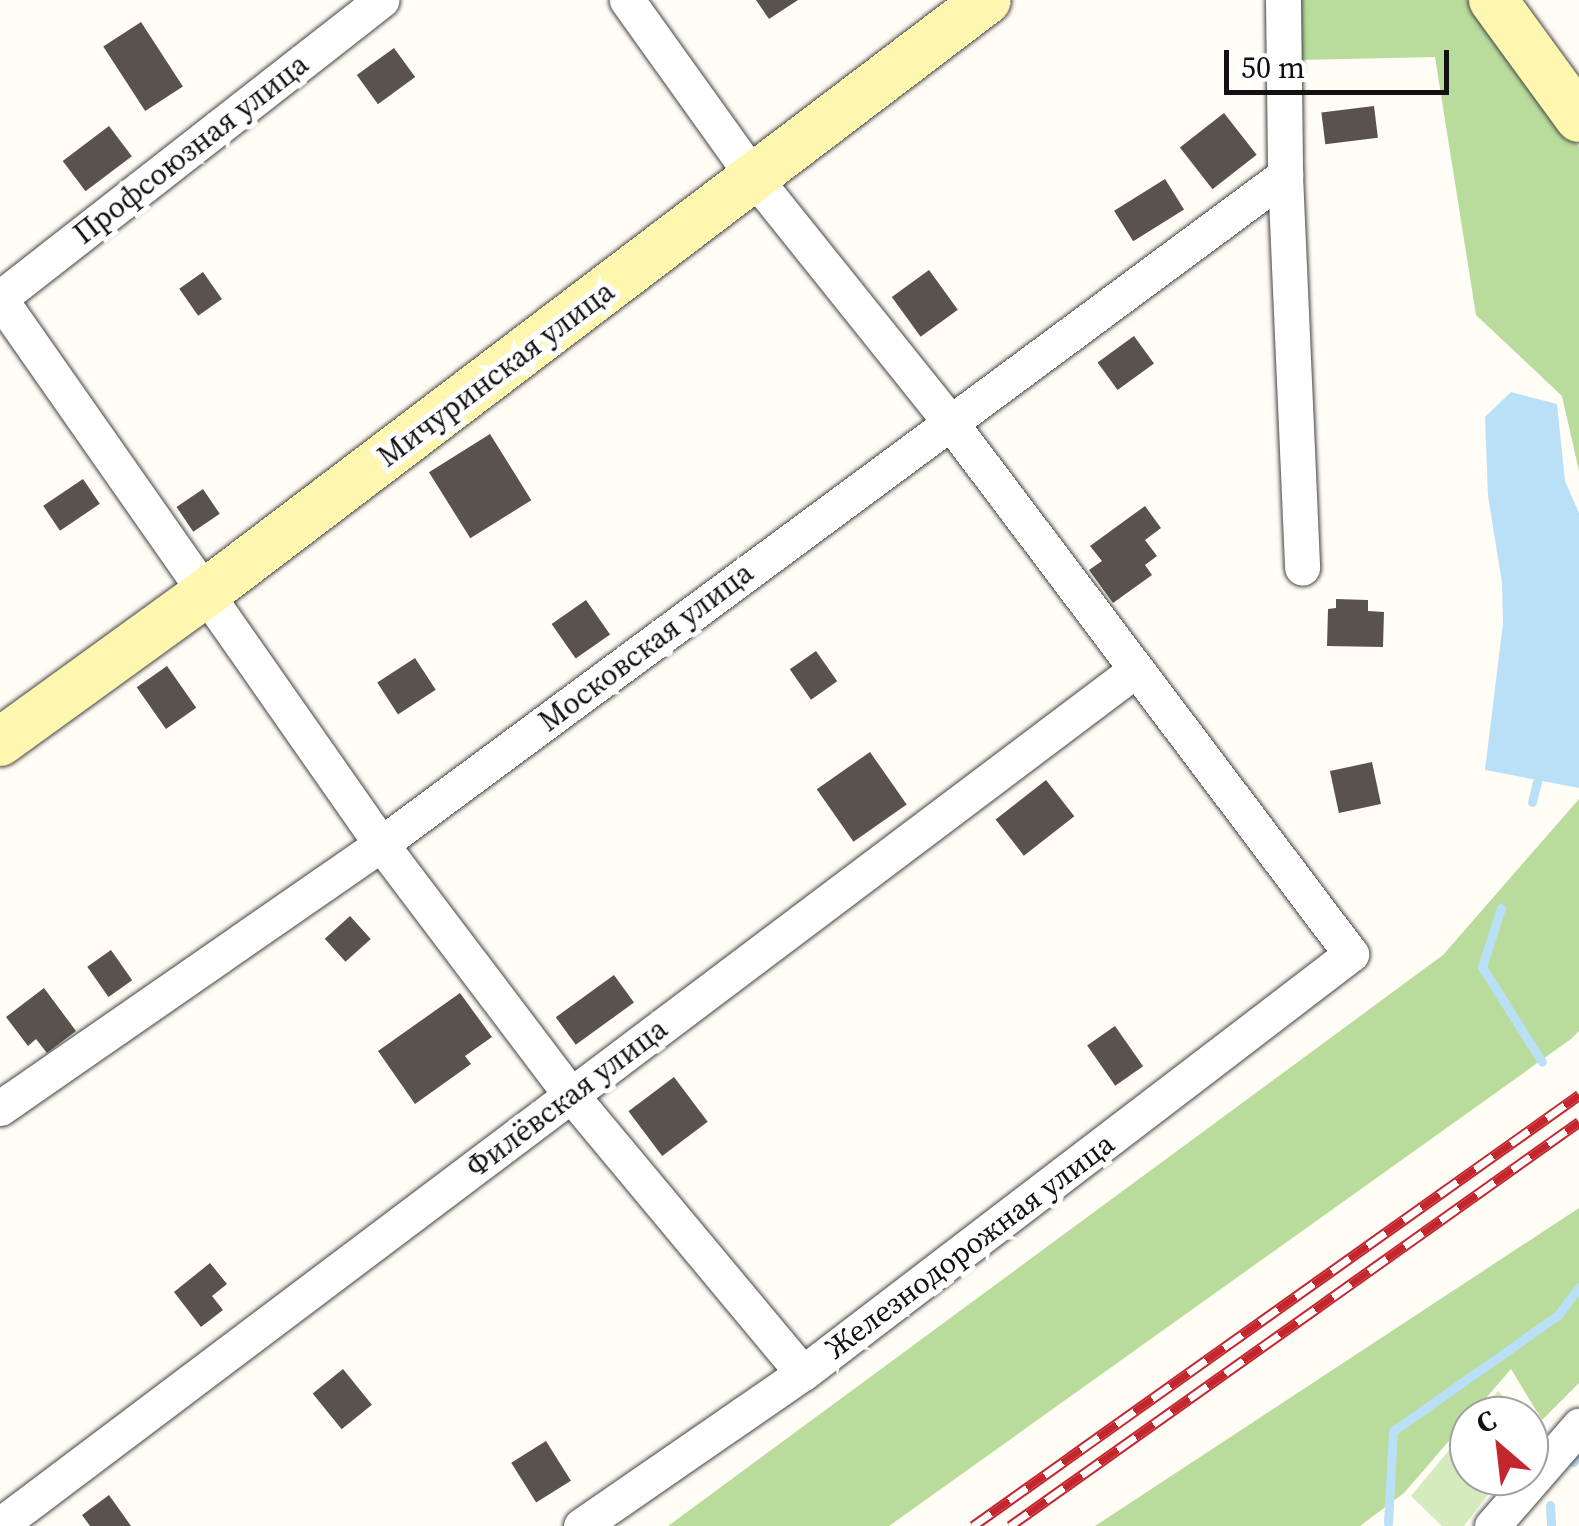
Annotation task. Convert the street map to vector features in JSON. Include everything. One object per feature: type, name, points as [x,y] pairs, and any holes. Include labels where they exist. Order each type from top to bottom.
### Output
[{"type":"street","name":"Профсоюзная улица","points":[[0,298],[382,0]]},
{"type":"street","points":[[627,0],[755,179],[950,422],[1134,671]]},
{"type":"street","name":"Мичуринская улица","points":[[0,742],[207,592],[988,0]]},
{"type":"street","points":[[1283,0],[1285,176],[1302,568]]},
{"type":"street","points":[[1493,0],[1579,118]]},
{"type":"street","name":"Московская улица","points":[[0,1108],[381,844],[1285,176]]},
{"type":"street","points":[[0,298],[381,844],[571,1095],[804,1373]]},
{"type":"street","name":"Железнодорожная улица","points":[[581,1526],[804,1373],[1351,954],[1134,671]]},
{"type":"street","name":"Филёвская улица","points":[[0,1525],[1134,671]]},
{"type":"street","points":[[1492,1526],[1579,1426]]},
{"type":"green space","points":[[1299,0],[1472,0],[1579,147],[1579,471],[1562,396],[1476,315],[1435,57],[1299,60]]},
{"type":"green space","points":[[1579,799],[1579,1031],[1571,1039],[889,1526],[668,1526],[1443,955]]},
{"type":"green space","points":[[1579,1208],[1579,1383],[1549,1413],[1549,1396],[1527,1396],[1511,1369],[1488,1396],[1449,1396],[1449,1441],[1404,1493],[1360,1526],[1095,1526]]},
{"type":"green space","points":[[1449,1450],[1449,1496],[1487,1496],[1464,1526],[1442,1526],[1411,1496]]},
{"type":"water","points":[[1511,392],[1557,404],[1565,481],[1579,513],[1579,788],[1485,770],[1503,623],[1502,583],[1488,496],[1485,417]]},
{"type":"building","points":[[756,0],[798,0],[769,19]]},
{"type":"building","points":[[141,22],[183,87],[145,111],[103,47]]},
{"type":"building","points":[[394,48],[415,77],[378,104],[357,75]]},
{"type":"building","points":[[1374,106],[1378,138],[1325,144],[1321,112]]},
{"type":"building","points":[[1224,113],[1257,155],[1213,189],[1180,147]]},
{"type":"building","points":[[109,126],[132,156],[86,191],[63,161]]},
{"type":"building","points":[[1165,179],[1184,210],[1133,241],[1114,211]]},
{"type":"building","points":[[929,270],[958,310],[921,337],[892,297]]},
{"type":"building","points":[[203,272],[222,299],[198,316],[179,289]]},
{"type":"building","points":[[1134,336],[1154,364],[1118,390],[1098,362]]},
{"type":"building","points":[[490,434],[531,500],[470,538],[429,472]]},
{"type":"building","points":[[83,479],[100,504],[60,531],[43,506]]},
{"type":"building","points":[[203,489],[220,514],[193,532],[176,507]]},
{"type":"building","points":[[1145,506],[1161,528],[1145,540],[1157,556],[1145,565],[1152,575],[1113,603],[1089,570],[1102,561],[1090,546]]},
{"type":"building","points":[[1336,599],[1368,600],[1368,611],[1384,612],[1383,647],[1327,646],[1328,609],[1336,608]]},
{"type":"building","points":[[586,600],[610,634],[576,658],[552,624]]},
{"type":"building","points":[[816,651],[837,681],[811,700],[790,669]]},
{"type":"building","points":[[415,658],[436,690],[398,714],[377,683]]},
{"type":"building","points":[[167,666],[196,708],[166,729],[137,687]]},
{"type":"building","points":[[870,752],[907,804],[853,842],[817,789]]},
{"type":"building","points":[[1372,762],[1381,804],[1339,813],[1330,771]]},
{"type":"building","points":[[1046,780],[1074,816],[1024,856],[996,819]]},
{"type":"building","points":[[350,916],[371,939],[345,962],[325,939]]},
{"type":"building","points":[[111,950],[132,980],[108,997],[87,967]]},
{"type":"building","points":[[614,975],[634,1003],[576,1045],[556,1017]]},
{"type":"building","points":[[44,988],[76,1031],[47,1053],[36,1039],[28,1046],[6,1017]]},
{"type":"building","points":[[460,993],[492,1037],[465,1056],[471,1064],[415,1104],[378,1051]]},
{"type":"building","points":[[1115,1026],[1143,1066],[1115,1086],[1087,1046]]},
{"type":"building","points":[[674,1077],[708,1122],[662,1156],[628,1111]]},
{"type":"building","points":[[210,1263],[227,1284],[212,1296],[223,1310],[201,1327],[174,1292]]},
{"type":"building","points":[[343,1369],[372,1405],[342,1429],[313,1394]]},
{"type":"building","points":[[546,1441],[571,1481],[536,1503],[511,1463]]},
{"type":"building","points":[[109,1495],[131,1526],[90,1526],[82,1515]]},
{"type":"waterway","points":[[1532,802],[1537,782]]},
{"type":"waterway","points":[[1501,908],[1482,967],[1542,1062]]},
{"type":"waterway","points":[[1388,1523],[1393,1431],[1558,1315],[1579,1287]]},
{"type":"waterway","points":[[1573,1462],[1579,1456]]},
{"type":"waterway","points":[[1550,1505],[1551,1526]]},
{"type":"railway","points":[[973,1526],[1579,1095]]},
{"type":"railway","points":[[1010,1526],[1579,1122]]}]
